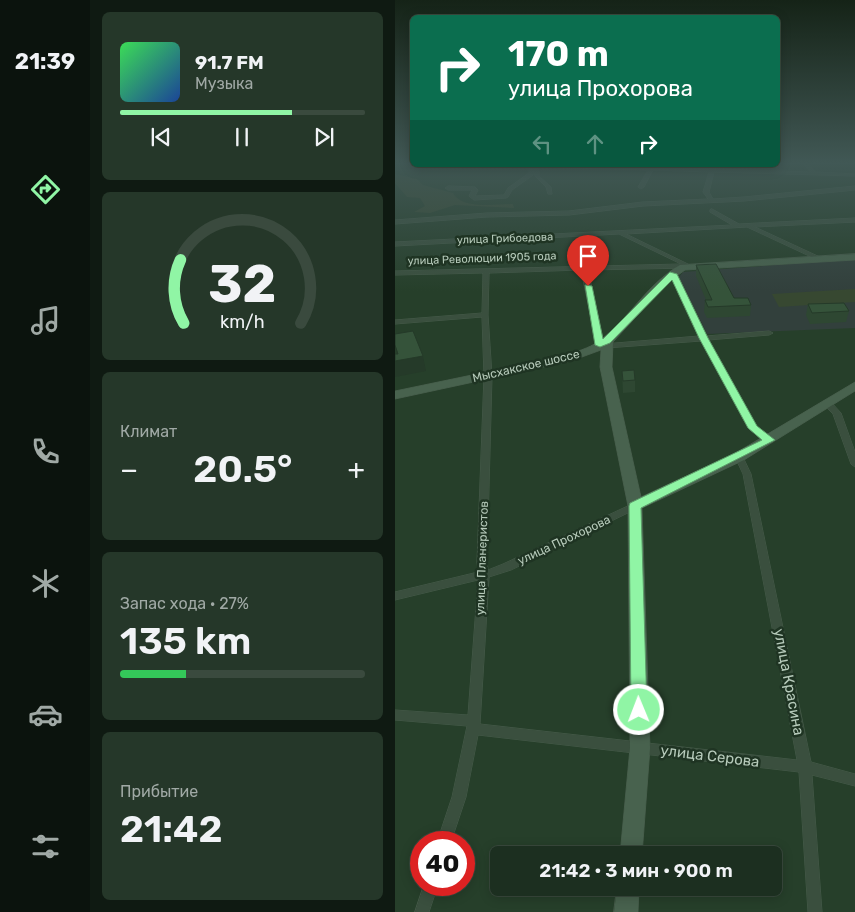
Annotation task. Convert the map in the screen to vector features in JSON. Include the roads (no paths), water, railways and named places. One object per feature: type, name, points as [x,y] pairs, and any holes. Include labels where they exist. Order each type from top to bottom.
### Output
[{"type":"street","points":[[395,222],[487,215],[569,213],[630,206]]},
{"type":"street","points":[[712,211],[738,226]]},
{"type":"street","name":"улица Грибоедова","points":[[395,244],[855,220]]},
{"type":"street","points":[[749,226],[819,259]]},
{"type":"street","points":[[619,233],[685,264],[855,257]]},
{"type":"street","name":"Мысхакское шоссе","points":[[395,395],[571,358],[604,344],[672,270],[685,264]]},
{"type":"street","points":[[584,268],[604,344],[606,367],[635,506],[640,748],[632,846]]},
{"type":"street","name":"улица Революции 1905 года","points":[[395,273],[584,268],[672,270]]},
{"type":"street","name":"улица Планеристов","points":[[448,831],[459,796],[474,725],[484,575],[482,562],[488,376],[485,315],[487,270]]},
{"type":"street","points":[[672,270],[703,338],[753,428],[770,440]]},
{"type":"street","points":[[395,322],[485,315]]},
{"type":"street","points":[[604,344],[769,333]]},
{"type":"street","points":[[571,358],[595,359],[606,367]]},
{"type":"street","name":"улица Прохорова","points":[[395,596],[484,575],[507,567],[739,457],[770,440],[855,386]]},
{"type":"street","points":[[827,403],[837,413],[855,464]]},
{"type":"street","name":"улица Красина","points":[[739,457],[747,474],[761,535],[805,767],[815,912]]},
{"type":"street","points":[[630,481],[639,492],[645,494],[666,491]]},
{"type":"street","name":"улица Серова","points":[[395,715],[640,748],[805,767],[855,780]]},
{"type":"street","points":[[422,912],[427,896]]},
{"type":"street","points":[[626,912],[627,896]]}]
